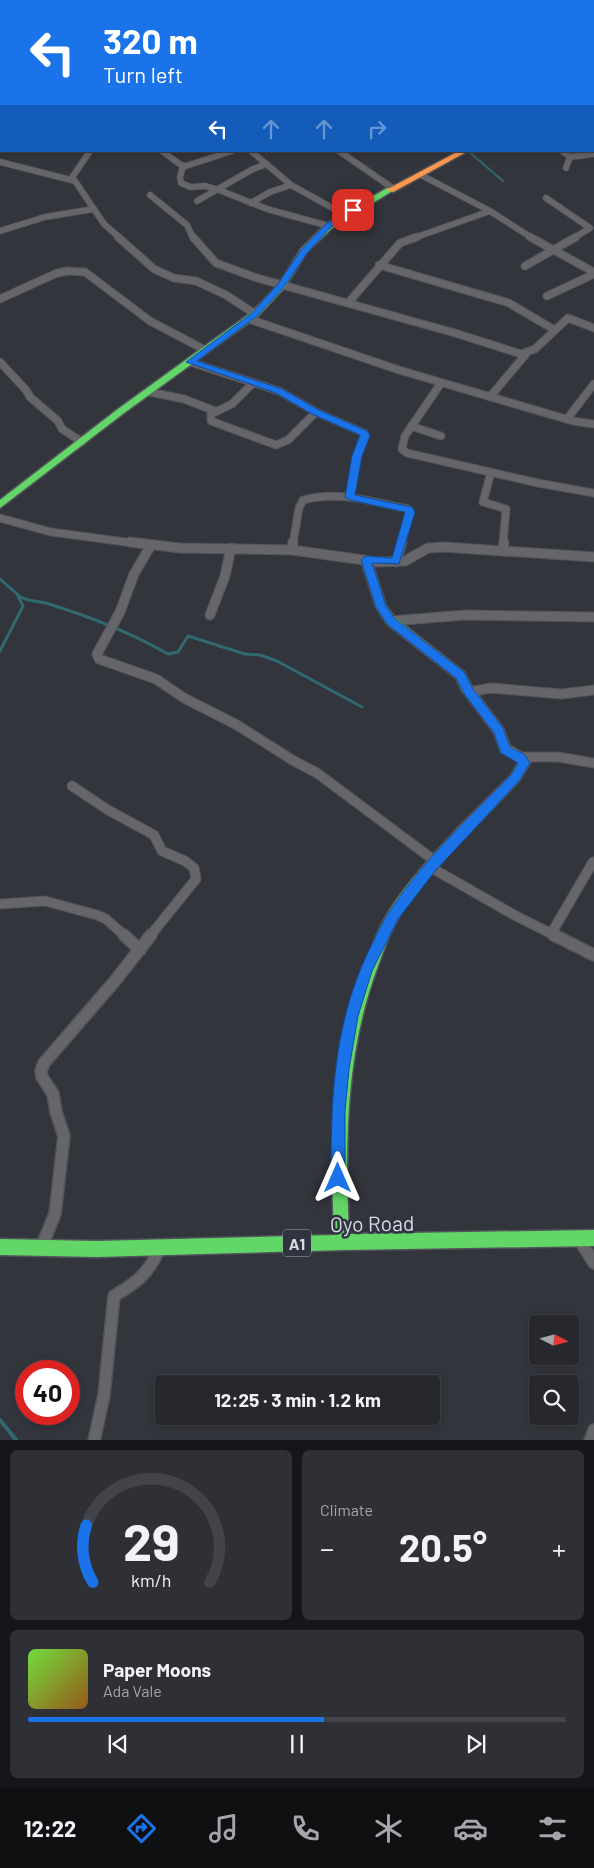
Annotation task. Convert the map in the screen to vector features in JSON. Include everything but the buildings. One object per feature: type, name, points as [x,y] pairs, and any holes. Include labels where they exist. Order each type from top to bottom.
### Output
[{"type":"main road","points":[[0,505],[252,317],[282,286],[304,251],[329,226],[345,215],[463,152]]},
{"type":"main road","points":[[342,1242],[338,1178],[338,1111],[351,1016],[366,970],[394,915],[433,864],[515,778],[524,763],[520,757],[505,749],[499,731],[469,692],[460,675],[391,621],[381,607],[366,560]]},
{"type":"main road","name":"Oyo Road","points":[[0,1247],[41,1249],[594,1238]]},
{"type":"street","points":[[71,178],[89,152]]},
{"type":"street","points":[[163,152],[183,166]]},
{"type":"street","points":[[183,166],[229,152]]},
{"type":"street","points":[[252,152],[291,184],[345,215]]},
{"type":"street","points":[[340,152],[394,189]]},
{"type":"street","points":[[564,152],[570,156],[594,154]]},
{"type":"street","points":[[566,168],[570,156]]},
{"type":"street","points":[[0,162],[71,178],[75,181],[104,224],[154,269],[174,278],[196,281],[226,295],[252,317],[330,347],[441,383],[566,419],[594,424]]},
{"type":"street","points":[[197,201],[253,169],[267,164]]},
{"type":"street","points":[[183,166],[180,177],[181,183],[190,187],[205,186],[251,203],[329,226]]},
{"type":"street","points":[[421,175],[490,210],[554,250],[593,270],[592,274],[584,280],[547,296]]},
{"type":"street","points":[[251,203],[270,192],[291,184]]},
{"type":"street","points":[[150,195],[187,225],[194,240],[216,263],[282,286],[455,333],[513,352],[526,354]]},
{"type":"street","points":[[525,266],[590,228],[546,198]]},
{"type":"street","points":[[0,231],[45,217],[94,209]]},
{"type":"street","points":[[348,303],[400,243],[490,210]]},
{"type":"street","points":[[380,265],[509,302],[553,329]]},
{"type":"street","points":[[0,299],[57,273],[68,270],[85,272],[150,321],[206,350]]},
{"type":"street","points":[[490,397],[526,354],[542,344],[553,329],[568,318],[594,328]]},
{"type":"street","points":[[0,362],[26,390],[30,397],[58,420],[62,429],[82,442]]},
{"type":"street","points":[[190,362],[279,391],[316,412],[364,433],[365,436],[357,456],[350,497]]},
{"type":"street","points":[[253,383],[232,404],[215,411],[210,417],[211,421],[276,445],[288,440],[316,412]]},
{"type":"street","points":[[441,383],[411,426],[402,443],[402,449],[407,454],[594,493]]},
{"type":"street","points":[[566,419],[594,384]]},
{"type":"street","points":[[149,392],[184,400],[215,411]]},
{"type":"street","points":[[411,426],[441,436]]},
{"type":"street","points":[[491,472],[483,502],[506,508],[503,550]]},
{"type":"street","points":[[292,550],[302,500],[319,496],[350,497],[410,512],[396,562]]},
{"type":"street","points":[[0,518],[50,532],[180,548],[292,550],[396,562],[411,558],[428,548],[462,547],[594,557]]},
{"type":"street","points":[[150,545],[134,574],[120,612],[97,654],[99,658],[156,679],[184,698],[237,725],[294,761],[317,773],[433,864],[516,916],[594,955]]},
{"type":"street","points":[[210,615],[225,576],[231,548]]},
{"type":"street","points":[[391,621],[465,614],[594,617]]},
{"type":"street","points":[[469,692],[491,688],[562,694],[594,690]]},
{"type":"street","points":[[520,757],[558,757],[594,763]]},
{"type":"street","points":[[41,1249],[55,1214],[64,1136],[56,1112],[53,1094],[42,1076],[41,1071],[44,1063],[140,950],[196,879],[197,872],[175,855],[162,851],[154,835],[108,810],[72,786]]},
{"type":"street","points":[[551,934],[593,862]]},
{"type":"street","points":[[0,904],[45,901],[96,915],[106,919],[140,950]]},
{"type":"street","points":[[579,1238],[594,1263]]},
{"type":"street","points":[[94,1440],[104,1395],[114,1296],[138,1283],[151,1269],[160,1247]]},
{"type":"street","points":[[590,1440],[594,1430]]},
{"type":"waterway","points":[[469,152],[503,181]]},
{"type":"waterway","points":[[0,579],[17,594]]},
{"type":"waterway","points":[[0,651],[23,606],[17,594]]},
{"type":"waterway","points":[[17,594],[27,600],[46,603],[108,625],[168,654],[178,652],[188,636],[245,654],[260,655],[277,661],[362,707]]},
{"type":"waterway","points":[[0,1420],[16,1440]]},
{"type":"traffic: fast","points":[[0,505],[121,411],[255,314],[282,285],[304,251],[329,226],[390,190]]},
{"type":"traffic: fast","points":[[366,560],[381,607],[391,621],[460,675],[467,689]]},
{"type":"traffic: fast","points":[[342,1242],[339,1169],[342,1096],[352,1025],[362,990],[388,924],[394,914],[435,861],[462,832]]},
{"type":"traffic: fast","points":[[0,1247],[97,1249],[344,1242],[594,1238]]},
{"type":"traffic: slow","points":[[390,190],[463,152]]},
{"type":"traffic: slow","points":[[462,832],[515,778],[524,763],[520,757],[505,749],[499,731],[467,689]]},
{"type":"route","points":[[338,1178],[338,1111],[342,1069],[351,1016],[366,970],[394,915],[430,867],[515,778],[524,763],[520,757],[505,749],[499,731],[487,712],[469,692],[460,675],[391,621],[381,607],[366,560],[396,562],[410,512],[350,497],[357,456],[365,436],[364,433],[316,412],[279,391],[190,362],[249,319],[282,286],[304,251],[329,226],[353,210]]}]
